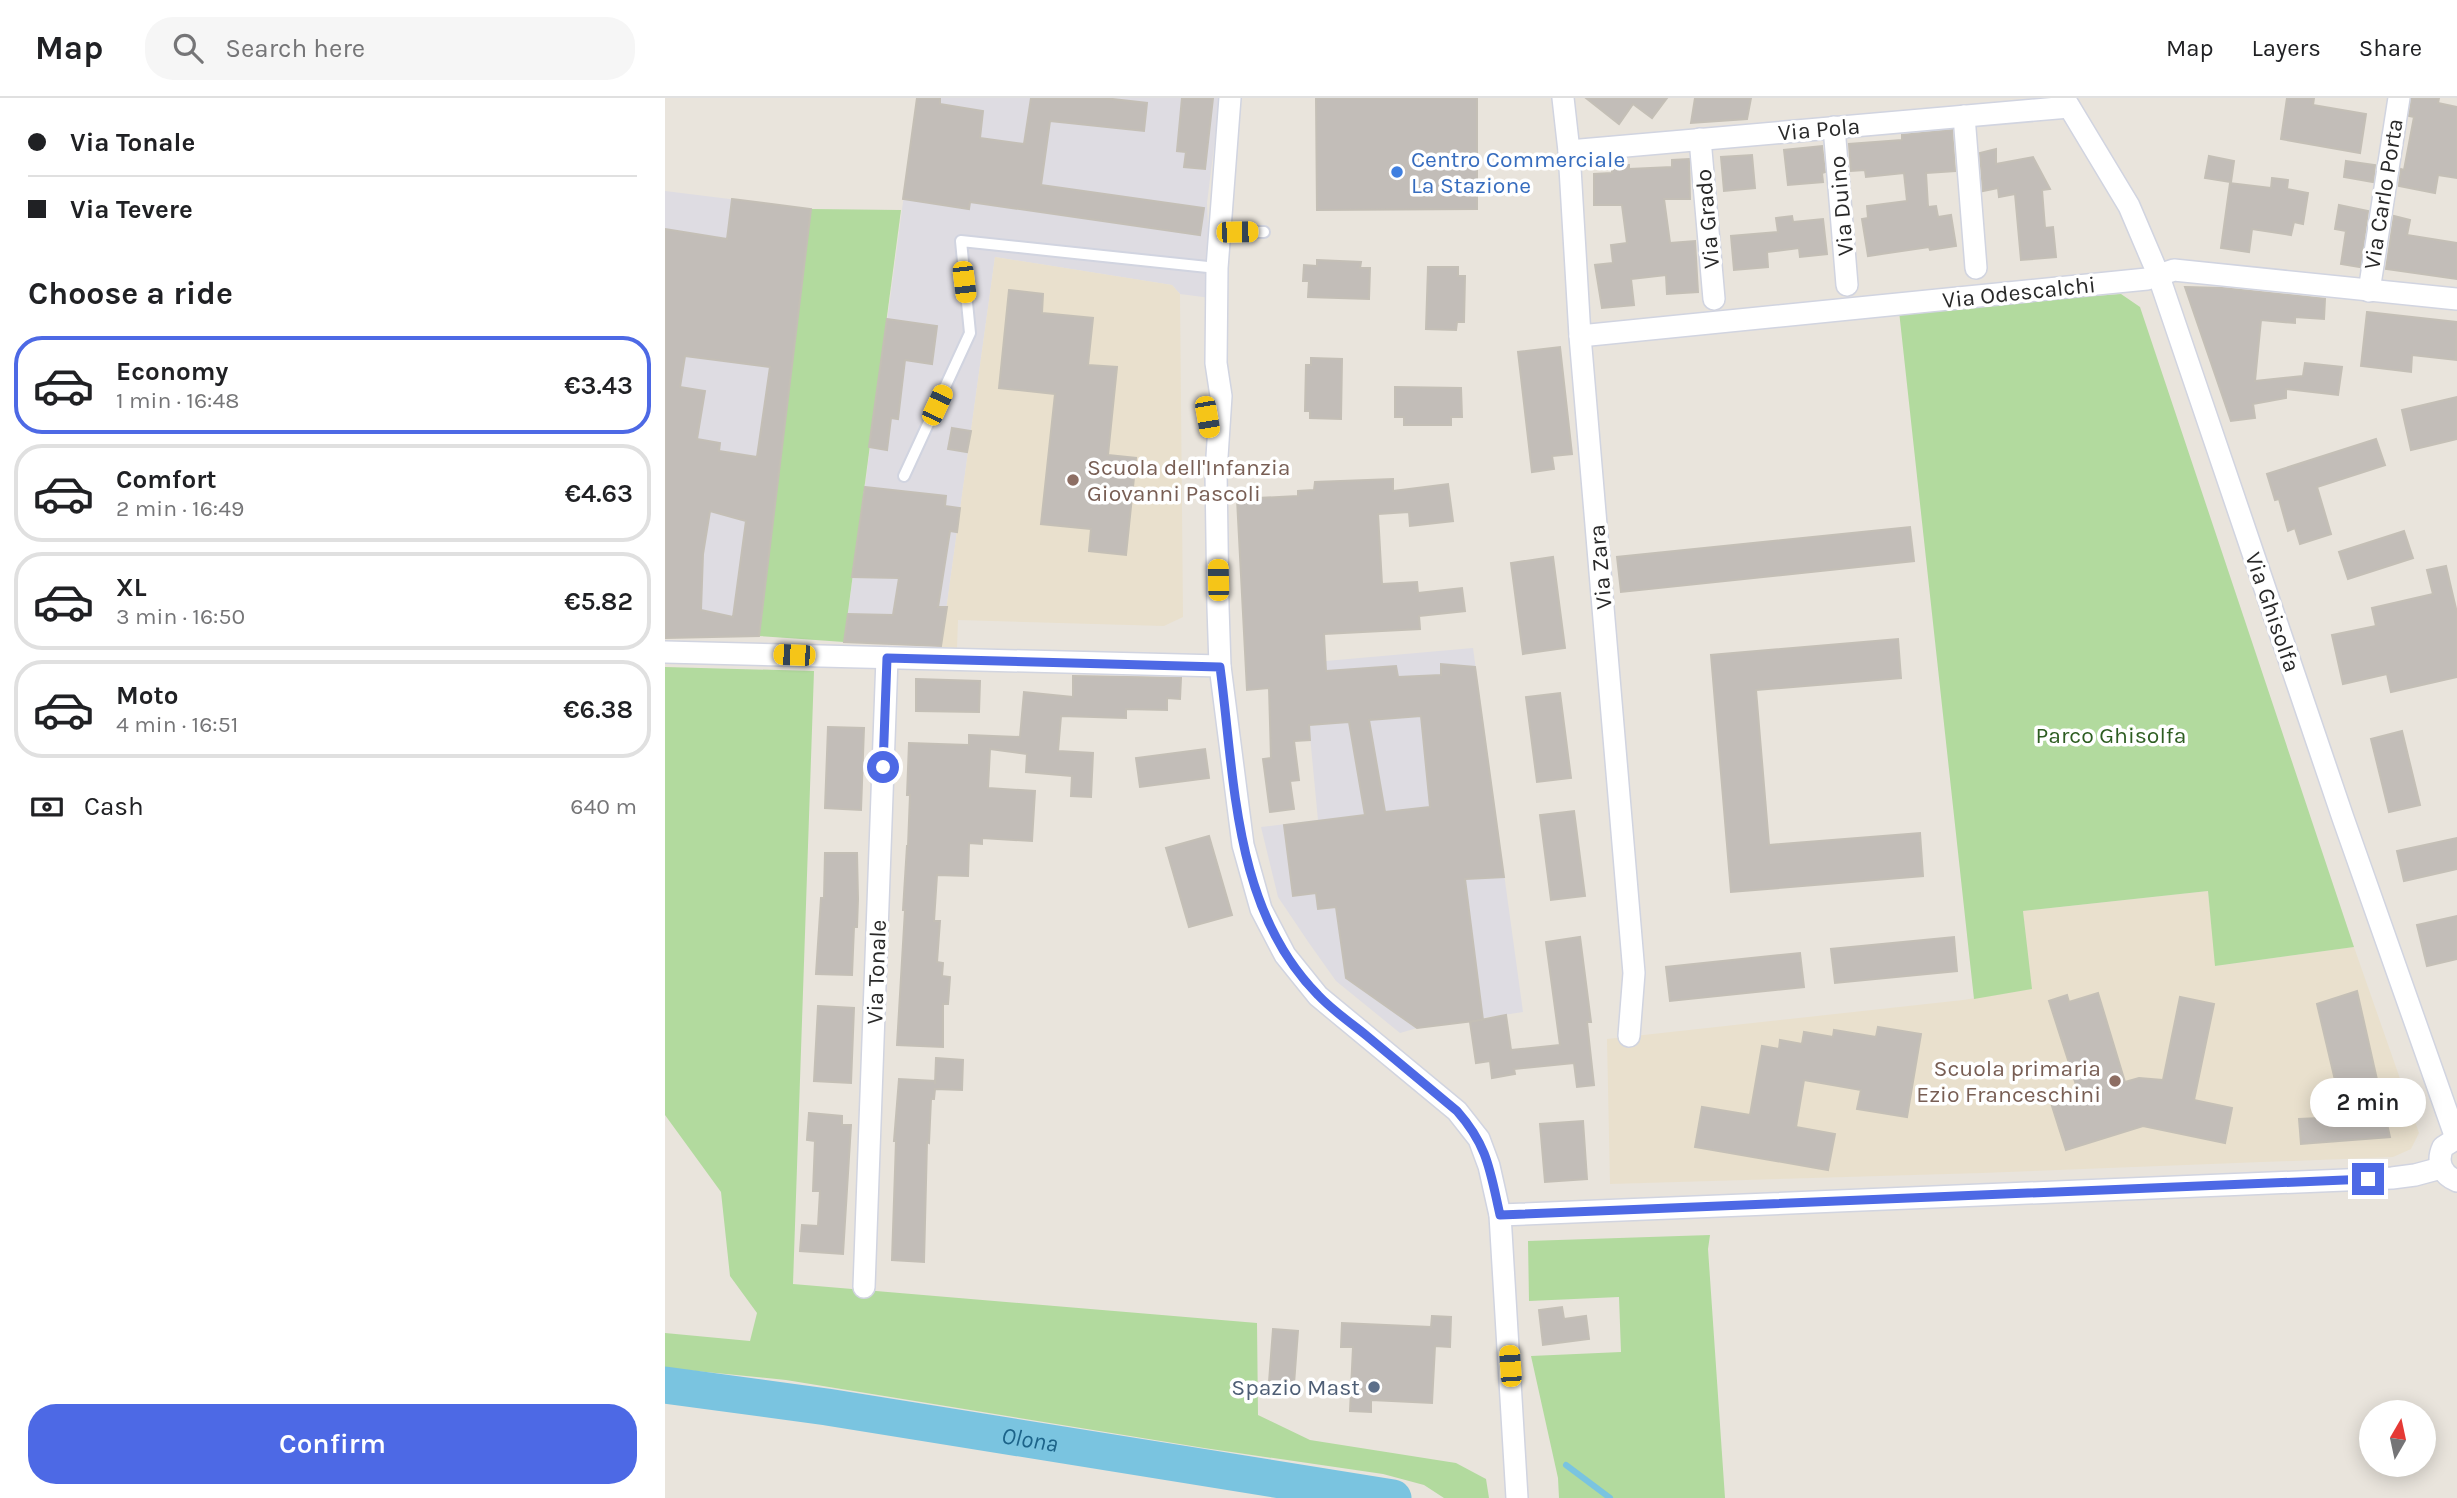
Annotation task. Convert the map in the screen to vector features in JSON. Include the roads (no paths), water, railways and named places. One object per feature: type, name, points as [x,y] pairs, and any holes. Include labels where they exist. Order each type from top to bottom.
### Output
[{"type":"street","points":[[1230,98],[1218,226],[1216,363],[1208,396],[1207,417],[1217,456],[1220,667],[1243,845],[1261,909],[1285,954],[1318,996],[1457,1111],[1473,1129],[1489,1166],[1500,1215],[1517,1498]]},
{"type":"street","name":"Via Zara","points":[[1563,98],[1569,151],[1580,336],[1634,973],[1629,1036]]},
{"type":"street","name":"Via Carlo Porta","points":[[2369,291],[2399,98]]},
{"type":"street","name":"Via Pola","points":[[1569,151],[1964,116],[2067,103]]},
{"type":"street","name":"Via Ghisolfa","points":[[2067,103],[2129,206],[2158,274],[2343,818],[2456,1138]]},
{"type":"street","points":[[1964,116],[1976,268]]},
{"type":"street","name":"Via Duino","points":[[1834,127],[1847,285]]},
{"type":"street","name":"Via Grado","points":[[1700,139],[1714,299]]},
{"type":"street","name":"Via Odescalchi","points":[[1580,336],[2147,279],[2174,270],[2457,299]]},
{"type":"street","points":[[665,652],[1220,667]]},
{"type":"street","name":"Via Tonale","points":[[864,1287],[887,658]]},
{"type":"street","points":[[1500,1215],[2449,1174],[2440,1153],[2449,1141],[2456,1138]]},
{"type":"lane","points":[[1218,226],[1237,232],[1264,232]]},
{"type":"lane","points":[[904,476],[970,333],[961,241],[1217,268]]},
{"type":"waterway","name":"Olona","points":[[665,1385],[827,1407],[1393,1498]]},
{"type":"waterway","points":[[1566,1465],[1610,1498]]},
{"type":"place","name":"Centro Commerciale La Stazione","points":[[1397,172]]},
{"type":"place","name":"Scuola dell'Infanzia Giovanni Pascoli","points":[[1073,480]]},
{"type":"place","name":"Scuola primaria Ezio Franceschini","points":[[2115,1081]]},
{"type":"place","name":"Spazio Mast","points":[[1374,1387]]},
{"type":"park label","name":"Parco Ghisolfa","points":[[2111,735]]}]
